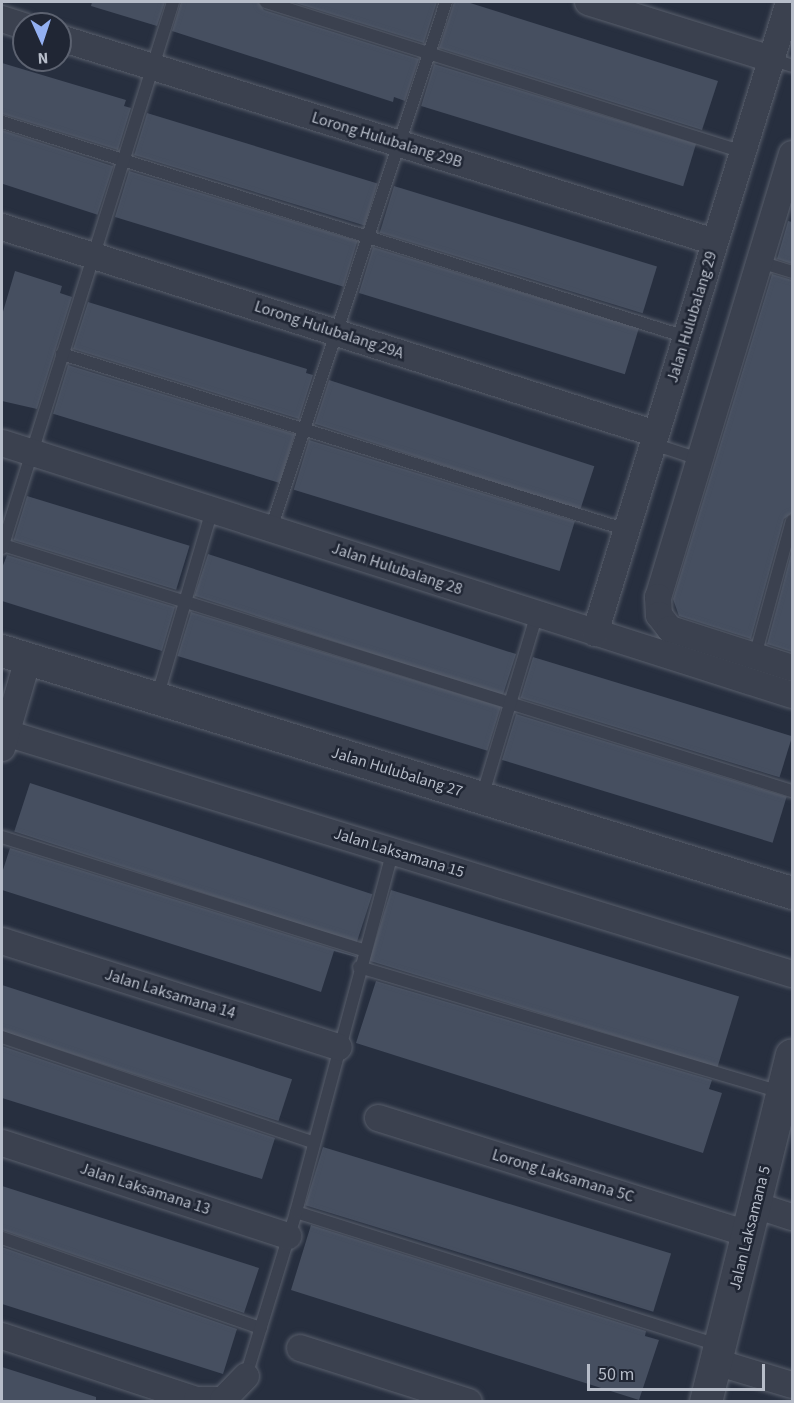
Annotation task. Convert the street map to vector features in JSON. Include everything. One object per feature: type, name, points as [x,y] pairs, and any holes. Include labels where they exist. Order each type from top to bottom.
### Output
[{"type":"street","points":[[588,2],[782,62]]},
{"type":"street","name":"Jalan Hulubalang 29","points":[[595,633],[743,152],[782,62],[789,2]]},
{"type":"street","name":"Lorong Hulubalang 29B","points":[[72,42],[715,242]]},
{"type":"street","points":[[792,154],[658,597],[658,615],[670,629],[792,668]]},
{"type":"street","name":"Lorong Hulubalang 29A","points":[[2,227],[336,333],[654,439]]},
{"type":"street","name":"Jalan Hulubalang 28","points":[[2,443],[792,695]]},
{"type":"street","points":[[4,740],[15,655]]},
{"type":"street","name":"Jalan Hulubalang 27","points":[[15,655],[792,893]]},
{"type":"street","name":"Jalan Laksamana 15","points":[[4,740],[393,851],[792,974]]},
{"type":"street","name":"Jalan Laksamana 14","points":[[2,940],[339,1047]]},
{"type":"street","name":"Jalan Laksamana 5","points":[[706,1401],[752,1220],[788,1094],[792,1055]]},
{"type":"street","name":"Lorong Laksamana 5C","points":[[378,1118],[752,1220],[792,1217]]},
{"type":"street","name":"Jalan Laksamana 13","points":[[2,1143],[292,1224]]},
{"type":"street","points":[[2,1336],[166,1397],[224,1400],[246,1376]]},
{"type":"street","points":[[300,1348],[469,1401]]},
{"type":"street","points":[[718,1354],[792,1385]]},
{"type":"lane","points":[[173,2],[2,546],[792,791]]},
{"type":"lane","points":[[266,2],[743,152]]},
{"type":"lane","points":[[271,529],[446,2]]},
{"type":"lane","points":[[2,122],[686,337]]},
{"type":"lane","points":[[760,262],[792,272]]},
{"type":"lane","points":[[62,354],[627,530]]},
{"type":"lane","points":[[654,439],[699,459]]},
{"type":"lane","points":[[157,699],[212,510]]},
{"type":"lane","points":[[755,656],[792,520]]},
{"type":"lane","points":[[482,798],[537,614]]},
{"type":"lane","points":[[2,837],[363,950]]},
{"type":"lane","points":[[246,1376],[292,1224],[363,950],[393,851]]},
{"type":"lane","points":[[359,967],[788,1094]]},
{"type":"lane","points":[[2,1037],[313,1142]]},
{"type":"lane","points":[[292,1224],[718,1354]]},
{"type":"lane","points":[[2,1238],[261,1328]]},
{"type":"building","points":[[92,2],[165,2],[157,26],[91,6]]},
{"type":"building","points":[[181,2],[258,2],[264,10],[419,59],[405,101],[394,97],[393,102],[172,31]]},
{"type":"building","points":[[292,2],[437,2],[424,43]]},
{"type":"building","points":[[454,2],[467,2],[718,81],[702,130],[439,48]]},
{"type":"building","points":[[2,63],[12,66],[12,72],[32,72],[126,100],[124,106],[131,108],[118,150],[2,114]]},
{"type":"building","points":[[434,64],[696,144],[683,186],[421,106]]},
{"type":"building","points":[[147,113],[377,183],[365,226],[134,155]]},
{"type":"building","points":[[2,130],[113,166],[98,215],[2,184]]},
{"type":"building","points":[[129,171],[358,241],[344,287],[115,217]]},
{"type":"building","points":[[394,186],[657,266],[643,313],[380,233]]},
{"type":"building","points":[[788,221],[792,222],[792,264],[777,259]]},
{"type":"building","points":[[373,247],[639,328],[625,374],[359,293]]},
{"type":"building","points":[[15,271],[62,286],[60,293],[72,297],[37,409],[2,401],[2,315]]},
{"type":"building","points":[[772,274],[792,280],[792,513],[784,519],[751,639],[679,616],[673,599]]},
{"type":"building","points":[[88,302],[307,369],[306,373],[313,375],[299,419],[73,349]]},
{"type":"building","points":[[68,365],[295,434],[280,483],[53,414]]},
{"type":"building","points":[[329,380],[594,466],[580,510],[315,424]]},
{"type":"building","points":[[309,440],[575,521],[560,571],[294,490]]},
{"type":"building","points":[[27,496],[190,546],[176,590],[14,540]]},
{"type":"building","points":[[792,550],[792,652],[767,644]]},
{"type":"building","points":[[208,554],[516,654],[503,696],[194,596]]},
{"type":"building","points":[[7,555],[175,607],[162,651],[2,601],[2,568]]},
{"type":"building","points":[[191,612],[501,707],[487,751],[178,656]]},
{"type":"building","points":[[533,657],[792,736],[780,777],[520,698]]},
{"type":"building","points":[[516,714],[787,797],[773,843],[502,760]]},
{"type":"building","points":[[30,783],[372,894],[357,943],[14,832]]},
{"type":"building","points":[[10,848],[356,957],[334,951],[321,992],[2,890],[2,873]]},
{"type":"building","points":[[391,890],[739,996],[717,1067],[369,961]]},
{"type":"building","points":[[376,981],[712,1080],[709,1089],[722,1093],[703,1153],[356,1043]]},
{"type":"building","points":[[2,985],[292,1079],[278,1121],[2,1031]]},
{"type":"building","points":[[2,1046],[275,1138],[262,1179],[2,1098]]},
{"type":"building","points":[[323,1147],[671,1253],[653,1312],[305,1205]]},
{"type":"building","points":[[2,1186],[259,1268],[244,1313],[2,1230]]},
{"type":"building","points":[[311,1225],[646,1331],[645,1336],[659,1340],[639,1400],[291,1290]]},
{"type":"building","points":[[2,1247],[237,1329],[223,1374],[2,1304]]},
{"type":"building","points":[[2,1367],[96,1397],[96,1401],[2,1401]]}]
